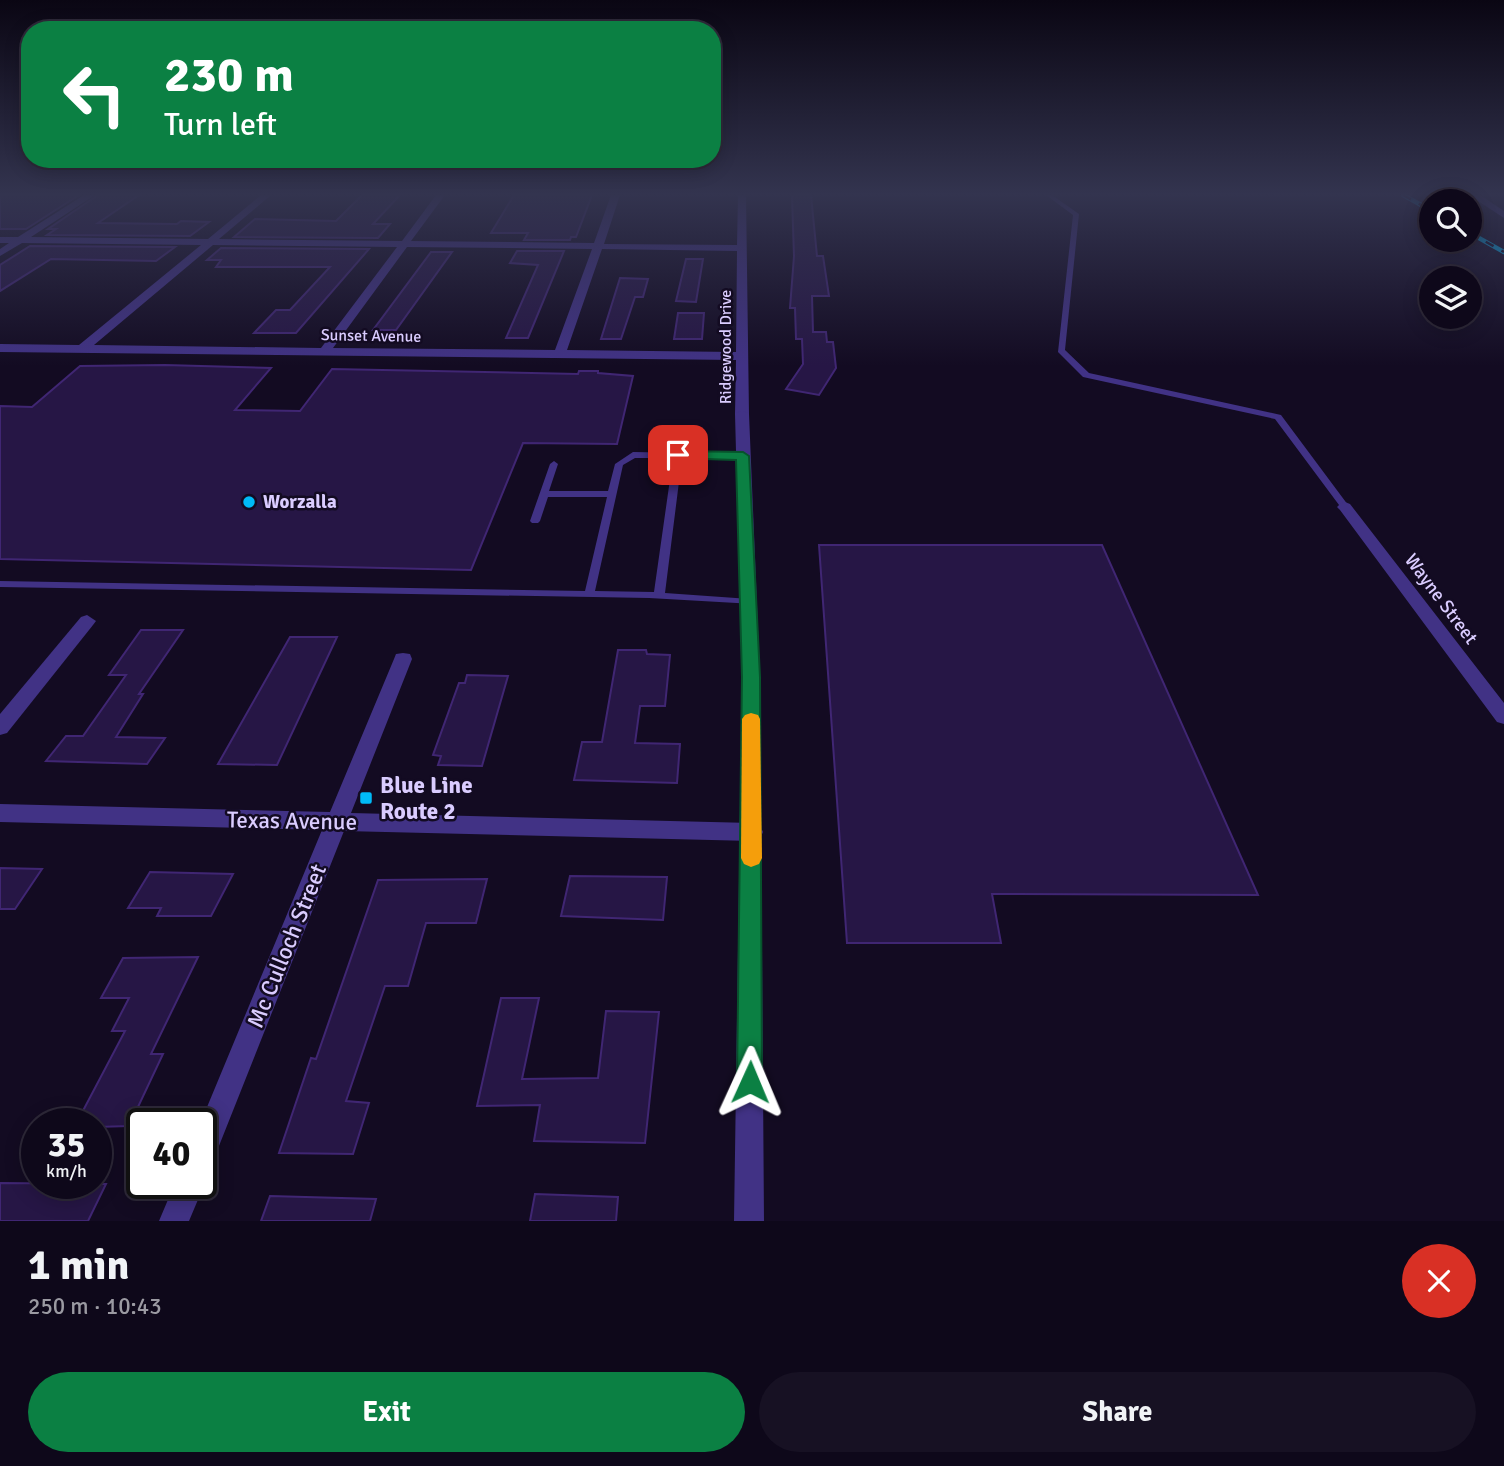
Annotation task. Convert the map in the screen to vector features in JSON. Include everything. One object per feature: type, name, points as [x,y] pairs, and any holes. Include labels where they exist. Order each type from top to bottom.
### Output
[{"type":"street","points":[[82,349],[200,252]]},
{"type":"street","points":[[325,351],[400,252]]},
{"type":"street","points":[[559,355],[598,252]]},
{"type":"street","name":"Ridgewood Drive","points":[[742,252],[742,414],[750,602],[752,832],[749,1221]]},
{"type":"street","name":"Sunset Avenue","points":[[0,348],[741,356]]},
{"type":"street","name":"Wayne Street","points":[[1345,507],[1504,717]]},
{"type":"street","points":[[0,728],[87,621]]},
{"type":"street","name":"Mc Culloch Street","points":[[217,1117],[403,659]]},
{"type":"street","name":"Texas Avenue","points":[[0,813],[752,832]]},
{"type":"street","points":[[174,1221],[183,1199]]},
{"type":"lane","points":[[1072,252],[1061,350],[1086,374],[1278,417],[1345,507]]},
{"type":"lane","points":[[589,594],[619,464],[634,455],[743,456]]},
{"type":"lane","points":[[659,596],[678,455]]},
{"type":"lane","points":[[535,521],[554,464]]},
{"type":"lane","points":[[544,494],[612,494]]},
{"type":"lane","points":[[0,584],[589,594],[750,602]]},
{"type":"building","points":[[21,252],[168,252],[156,261],[51,259],[0,291],[0,265]]},
{"type":"building","points":[[216,252],[366,252],[296,333],[254,333],[276,310],[290,310],[330,267],[216,267],[221,260],[207,260]]},
{"type":"building","points":[[431,252],[452,252],[396,330],[373,330]]},
{"type":"building","points":[[516,252],[564,252],[528,338],[506,338],[538,265],[510,263]]},
{"type":"building","points":[[794,252],[817,252],[817,256],[823,256],[829,296],[812,296],[813,332],[826,332],[827,342],[833,342],[836,368],[819,395],[786,389],[803,364],[802,339],[796,339],[795,308],[790,308]]},
{"type":"building","points":[[686,259],[703,259],[696,302],[676,301]]},
{"type":"building","points":[[620,278],[648,279],[643,297],[635,297],[621,339],[601,339]]},
{"type":"building","points":[[678,313],[704,313],[702,339],[674,339]]},
{"type":"building","name":"Worzalla","points":[[80,366],[271,368],[235,410],[300,411],[332,369],[578,374],[579,371],[598,371],[633,376],[617,444],[523,443],[471,570],[0,559],[0,406],[32,407]]},
{"type":"building","points":[[819,545],[1102,545],[1258,895],[992,894],[1001,943],[847,943]]},
{"type":"building","points":[[141,630],[183,630],[139,694],[143,694],[116,737],[165,738],[147,764],[46,761],[66,736],[83,736],[126,675],[109,675]]},
{"type":"building","points":[[290,637],[337,637],[277,765],[218,764]]},
{"type":"building","points":[[618,650],[646,650],[647,654],[670,655],[665,706],[640,706],[635,743],[680,744],[677,783],[574,780],[582,742],[602,742]]},
{"type":"building","points":[[467,675],[508,676],[482,766],[438,765],[441,756],[433,755],[459,683],[465,683]]},
{"type":"building","points":[[0,868],[42,869],[15,909],[0,909]]},
{"type":"building","points":[[150,872],[233,874],[211,916],[157,916],[161,908],[128,908]]},
{"type":"building","points":[[570,876],[667,877],[663,920],[561,916]]},
{"type":"building","points":[[487,879],[476,923],[426,923],[408,986],[385,986],[346,1101],[369,1103],[353,1154],[279,1153],[311,1058],[316,1059],[378,880]]},
{"type":"building","points":[[198,957],[151,1054],[163,1054],[138,1108],[126,1108],[126,1126],[112,1127],[112,1108],[84,1108],[125,1031],[112,1031],[129,998],[101,998],[123,958]]},
{"type":"building","points":[[501,998],[539,998],[522,1079],[598,1078],[606,1011],[659,1012],[645,1143],[534,1141],[540,1105],[477,1106]]},
{"type":"building","points":[[0,1183],[21,1183],[21,1199],[99,1199],[88,1221],[0,1221]]},
{"type":"building","points":[[535,1194],[618,1197],[616,1221],[530,1221]]},
{"type":"building","points":[[270,1196],[376,1199],[370,1221],[261,1221]]},
{"type":"slow traffic","points":[[751,719],[751,858]]},
{"type":"place","name":"Worzalla","points":[[249,502]]},
{"type":"place","name":"Blue Line Route 2","points":[[366,798]]},
{"type":"route","points":[[678,455],[743,456],[751,677],[750,1082]]}]
